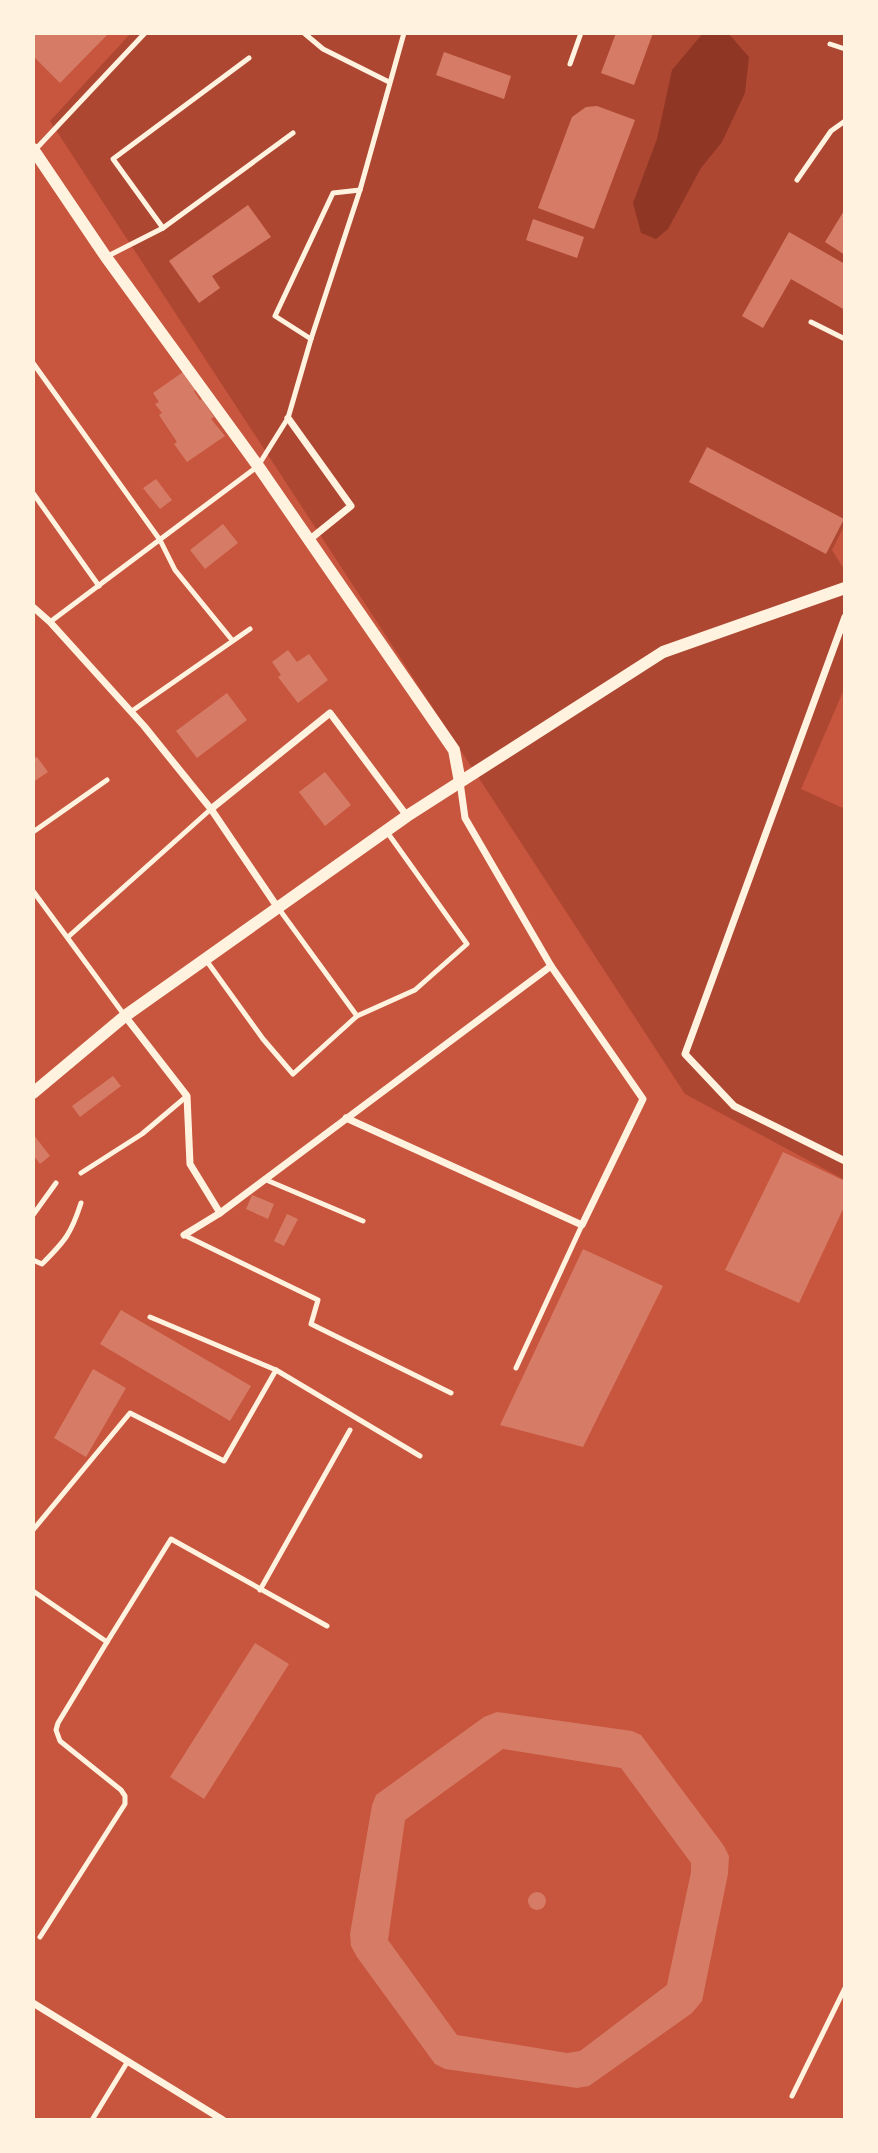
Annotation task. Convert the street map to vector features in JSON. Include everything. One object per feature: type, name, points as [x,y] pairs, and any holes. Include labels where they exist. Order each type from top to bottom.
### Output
[{"type":"street","points":[[34,150],[106,257],[258,466],[454,750],[465,818],[551,966],[643,1099],[582,1225],[346,1118]]},
{"type":"street","points":[[288,418],[351,506],[309,540]]},
{"type":"street","points":[[33,1093],[125,1016],[407,816],[663,652],[845,588]]},
{"type":"street","points":[[33,607],[132,711],[211,809],[278,908]]},
{"type":"street","points":[[845,617],[685,1054],[734,1106],[845,1161]]},
{"type":"street","points":[[211,809],[330,713],[407,816]]},
{"type":"street","points":[[184,1236],[220,1213],[551,966]]},
{"type":"street","points":[[125,1016],[187,1097],[190,1164],[220,1213]]},
{"type":"street","points":[[33,2003],[223,2120]]},
{"type":"lane","points":[[34,150],[145,33]]},
{"type":"lane","points":[[304,33],[323,49],[389,82]]},
{"type":"lane","points":[[50,622],[258,466],[288,418],[360,190],[404,33]]},
{"type":"lane","points":[[570,64],[580,33]]},
{"type":"lane","points":[[831,44],[845,50]]},
{"type":"lane","points":[[163,228],[113,159],[249,58]]},
{"type":"lane","points":[[797,180],[831,131],[845,121]]},
{"type":"lane","points":[[106,257],[163,228],[293,133]]},
{"type":"lane","points":[[311,339],[275,316],[332,193],[360,190]]},
{"type":"lane","points":[[811,322],[845,339]]},
{"type":"lane","points":[[33,363],[160,540],[175,570],[232,640]]},
{"type":"lane","points":[[33,493],[99,586]]},
{"type":"lane","points":[[132,711],[250,629]]},
{"type":"lane","points":[[33,832],[107,780]]},
{"type":"lane","points":[[68,937],[211,809]]},
{"type":"lane","points":[[206,960],[262,1039],[293,1074],[357,1016],[415,990],[467,944],[387,832]]},
{"type":"lane","points":[[33,891],[125,1016]]},
{"type":"lane","points":[[278,908],[357,1016]]},
{"type":"lane","points":[[80,1173],[142,1134],[187,1097]]},
{"type":"lane","points":[[264,1179],[363,1221]]},
{"type":"lane","points":[[33,1215],[56,1183]]},
{"type":"lane","points":[[33,1260],[42,1264],[66,1240],[81,1203]]},
{"type":"lane","points":[[516,1368],[582,1225]]},
{"type":"lane","points":[[184,1236],[318,1300],[311,1324],[451,1393]]},
{"type":"lane","points":[[150,1317],[276,1370],[420,1456]]},
{"type":"lane","points":[[33,1530],[130,1413],[224,1461],[276,1370]]},
{"type":"lane","points":[[260,1590],[350,1430]]},
{"type":"lane","points":[[40,1937],[125,1804],[125,1796],[121,1790],[60,1741],[56,1730],[58,1723],[171,1539],[327,1626]]},
{"type":"lane","points":[[33,1591],[107,1642]]},
{"type":"lane","points":[[792,2096],[845,1988]]},
{"type":"lane","points":[[92,2120],[128,2061]]},
{"type":"shaded area","points":[[131,33],[845,33],[845,524],[832,550],[845,571],[845,687],[801,789],[845,809],[845,1180],[685,1094],[50,121]]},
{"type":"shaded area","points":[[703,33],[728,33],[749,57],[745,93],[722,142],[701,168],[668,229],[656,239],[641,233],[633,203],[657,139],[672,70]]},
{"type":"building","points":[[33,33],[109,33],[60,83],[33,56]]},
{"type":"building","points":[[616,33],[653,33],[634,85],[601,73]]},
{"type":"building","points":[[444,52],[511,76],[504,99],[436,75]]},
{"type":"building","points":[[597,106],[635,120],[594,229],[538,208],[572,117],[586,107]]},
{"type":"building","points":[[248,205],[271,237],[212,276],[220,288],[199,303],[169,261]]},
{"type":"building","points":[[845,209],[845,255],[825,242]]},
{"type":"building","points":[[533,219],[584,237],[577,258],[526,240]]},
{"type":"building","points":[[789,232],[845,264],[845,310],[791,279],[763,328],[742,316]]},
{"type":"building","points":[[183,372],[197,388],[194,391],[225,436],[187,462],[159,415],[162,413],[155,404],[159,402],[153,393]]},
{"type":"building","points":[[707,447],[844,519],[826,554],[689,482]]},
{"type":"building","points":[[156,479],[172,500],[160,509],[143,488]]},
{"type":"building","points":[[223,524],[238,543],[205,569],[190,550]]},
{"type":"building","points":[[288,650],[297,662],[309,654],[328,680],[298,703],[278,677],[281,675],[272,662]]},
{"type":"building","points":[[227,693],[247,720],[197,758],[176,731]]},
{"type":"building","points":[[37,757],[48,772],[33,782],[33,759]]},
{"type":"building","points":[[325,772],[351,805],[325,826],[299,792]]},
{"type":"building","points":[[113,1076],[121,1086],[80,1117],[72,1106]]},
{"type":"building","points":[[33,1134],[50,1156],[40,1164],[33,1155]]},
{"type":"building","points":[[783,1152],[845,1181],[845,1205],[799,1303],[725,1270]]},
{"type":"building","points":[[252,1195],[274,1204],[268,1219],[246,1209]]},
{"type":"building","points":[[287,1214],[298,1219],[284,1246],[274,1241]]},
{"type":"building","points":[[583,1249],[663,1286],[583,1447],[500,1425]]},
{"type":"building","points":[[121,1310],[251,1386],[230,1421],[100,1344]]},
{"type":"building","points":[[93,1369],[126,1388],[86,1457],[54,1438]]},
{"type":"building","points":[[255,1643],[289,1664],[204,1799],[170,1777]]},
{"type":"building","points":[[497,1712],[632,1731],[641,1735],[729,1856],[728,1874],[702,2001],[692,2013],[589,2086],[577,2088],[445,2069],[435,2064],[351,1946],[350,1934],[376,1795],[484,1717]],"holes":[[[503,1749],[621,1768],[691,1863],[667,1985],[580,2051],[567,2053],[457,2035],[388,1940],[405,1820]]]},
{"type":"building","points":[[533,1892],[541,1892],[546,1901],[544,1908],[533,1910],[528,1905],[528,1897]]}]
